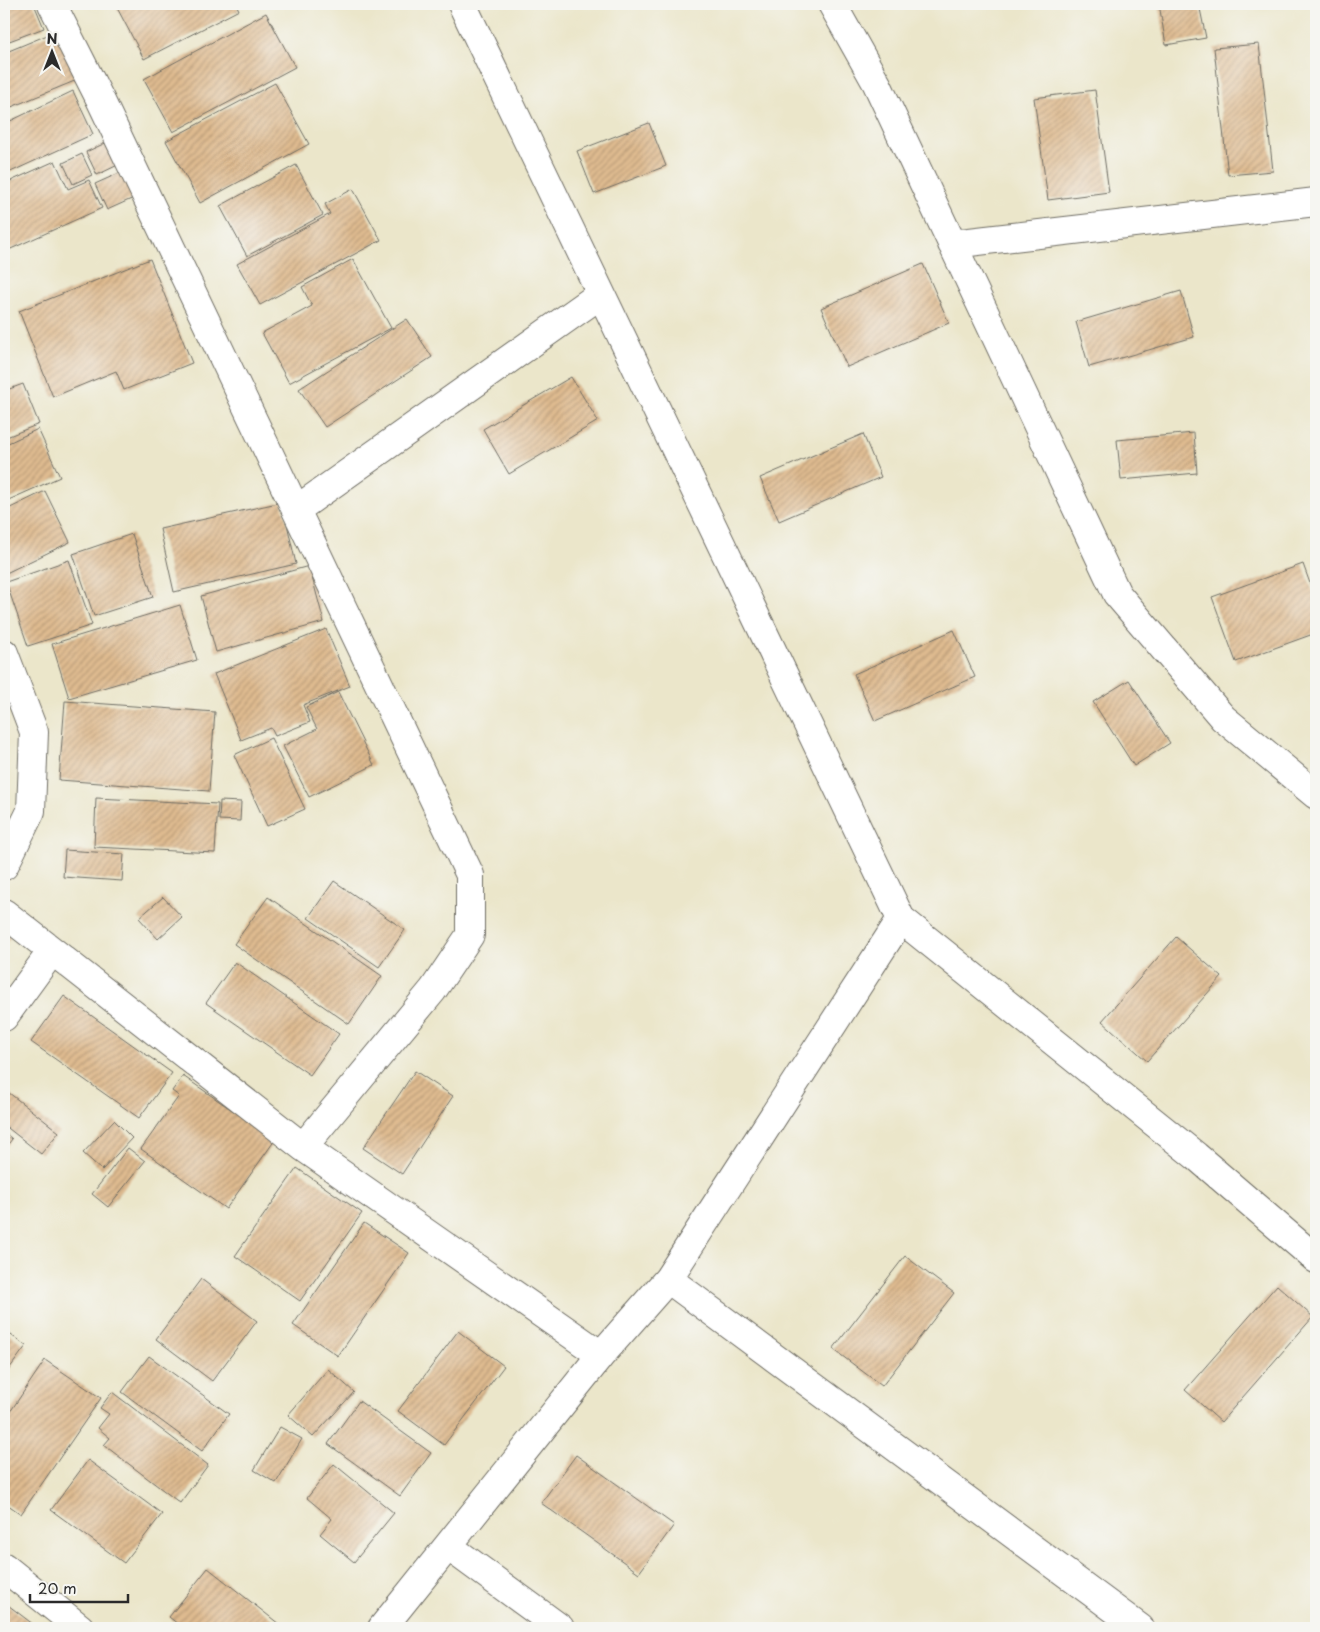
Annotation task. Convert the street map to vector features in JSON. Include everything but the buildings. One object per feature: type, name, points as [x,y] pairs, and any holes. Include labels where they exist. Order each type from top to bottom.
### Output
[{"type":"street","points":[[52,4],[100,99],[470,875],[470,935],[433,990],[303,1147]]},
{"type":"street","points":[[462,4],[901,919],[1196,1156],[1316,1259]]},
{"type":"street","points":[[832,4],[876,84],[1117,594],[1223,718],[1316,795]]},
{"type":"street","points":[[952,244],[1316,202]]},
{"type":"street","points":[[296,510],[601,294]]},
{"type":"street","points":[[4,653],[34,732],[31,811],[4,866]]},
{"type":"street","points":[[4,913],[303,1147],[601,1355]]},
{"type":"street","points":[[382,1628],[601,1355],[668,1279],[901,919]]},
{"type":"street","points":[[4,1016],[52,952]]},
{"type":"street","points":[[668,1279],[1140,1628]]},
{"type":"street","points":[[448,1546],[560,1628]]},
{"type":"street","points":[[4,1567],[80,1628]]}]
